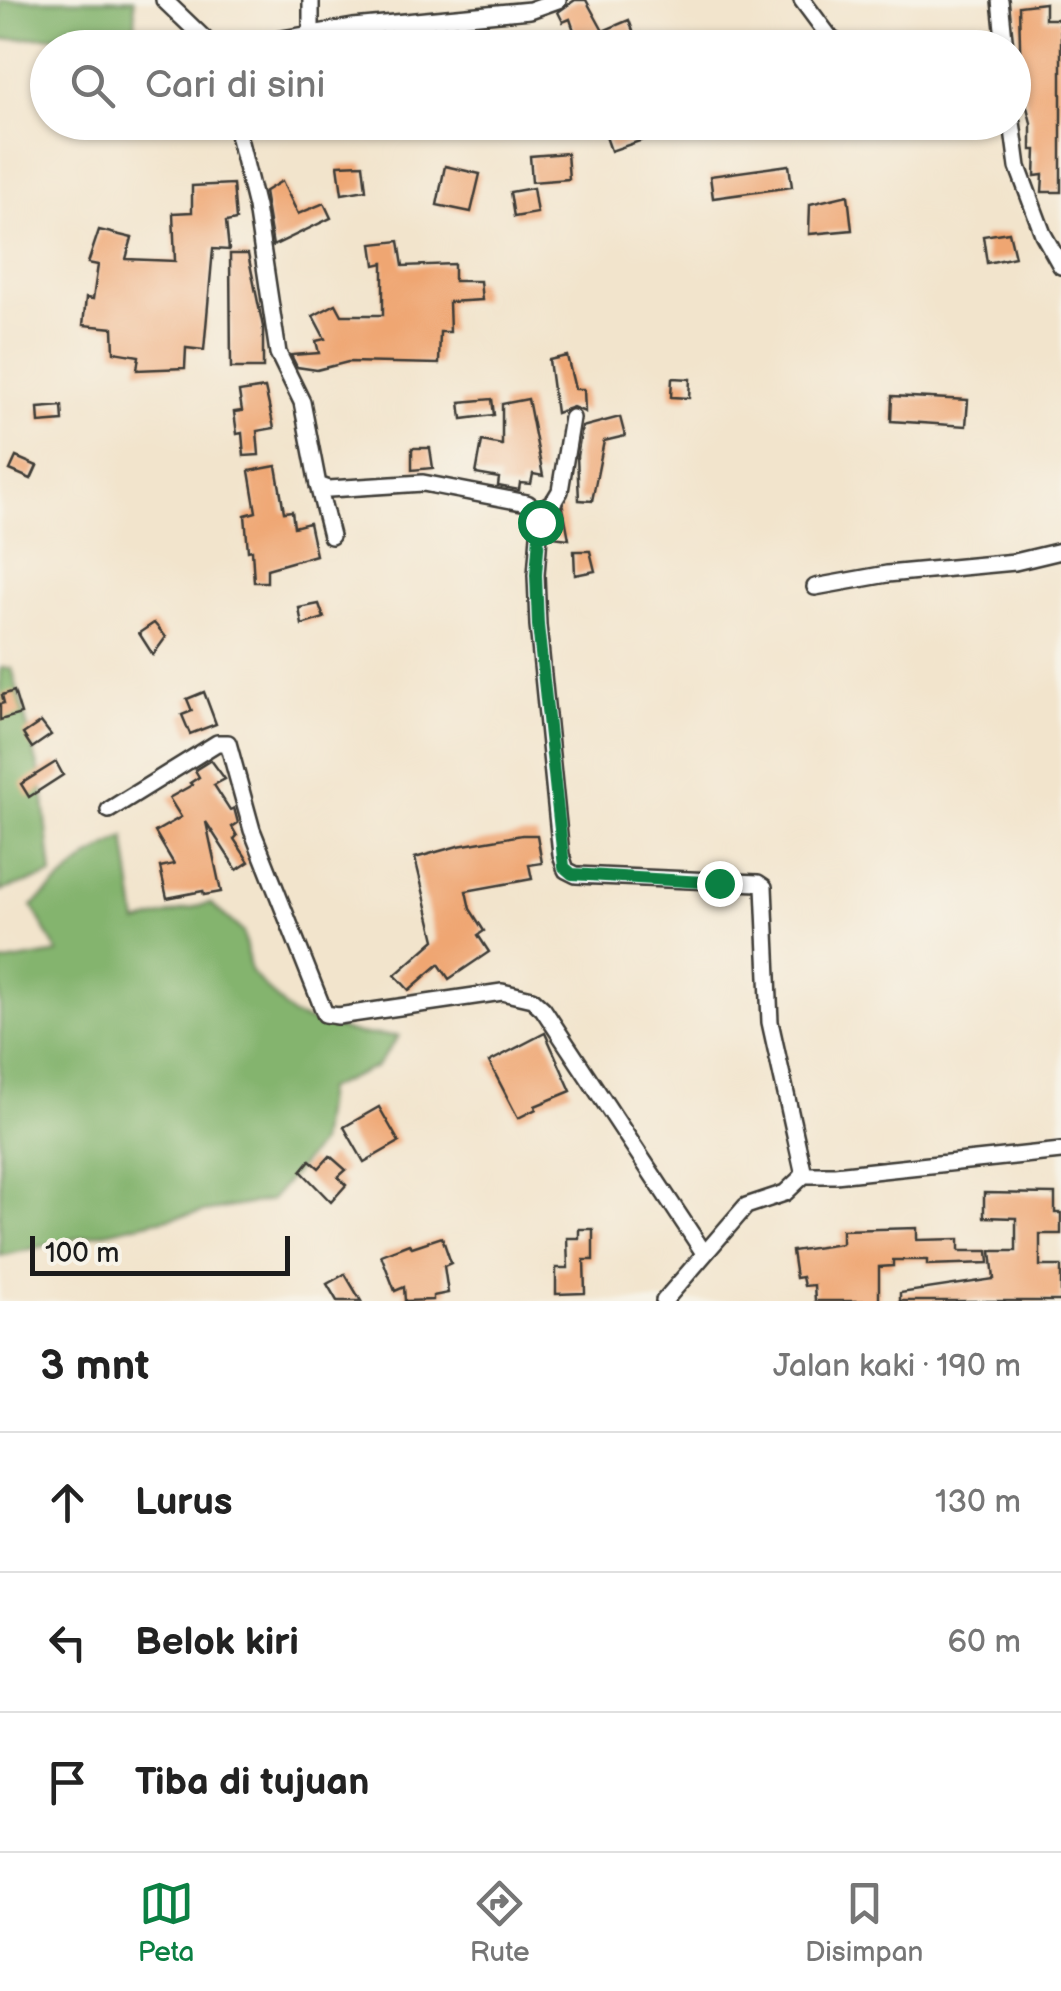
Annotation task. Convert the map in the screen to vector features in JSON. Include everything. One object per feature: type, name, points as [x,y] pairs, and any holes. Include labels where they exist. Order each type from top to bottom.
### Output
[{"type":"street","points":[[164,0],[195,30]]},
{"type":"street","points":[[311,0],[312,30]]},
{"type":"street","points":[[340,30],[530,10],[558,0]]},
{"type":"street","points":[[802,0],[824,30]]},
{"type":"street","points":[[1000,0],[1003,30]]},
{"type":"street","points":[[240,140],[256,207],[278,352],[302,402],[331,536]]},
{"type":"street","points":[[1014,140],[1018,167],[1043,234],[1061,266]]},
{"type":"street","points":[[537,512],[554,501],[560,491],[572,418]]},
{"type":"street","points":[[318,485],[329,488],[424,484],[527,504],[537,512],[538,625],[564,867],[572,874],[762,884],[770,1022],[804,1176]]},
{"type":"street","points":[[815,587],[887,574],[1015,562],[1061,550]]},
{"type":"street","points":[[109,810],[217,743],[228,743],[252,830],[326,1014],[338,1016],[502,992],[532,999],[543,1009],[704,1253]]},
{"type":"street","points":[[664,1301],[746,1206],[786,1193],[804,1176],[1061,1151]]},
{"type":"green space","points":[[0,0],[134,0],[136,30],[30,30],[30,38],[0,40]]},
{"type":"green space","points":[[0,668],[12,668],[42,782],[52,875],[0,891]]},
{"type":"green space","points":[[125,837],[137,923],[210,903],[243,932],[251,972],[293,1016],[359,1034],[399,1036],[376,1067],[326,1089],[319,1144],[271,1200],[159,1220],[0,1256],[0,963],[58,953],[32,906],[90,856]]},
{"type":"building","points":[[575,0],[586,0],[602,30],[574,30],[570,19],[563,22],[558,12]]},
{"type":"building","points":[[1045,3],[1045,19],[1059,19],[1061,192],[1042,192],[1043,175],[1035,176],[1036,150],[1031,150],[1031,30],[1020,30],[1019,6]]},
{"type":"building","points":[[629,20],[633,30],[605,30]]},
{"type":"building","points":[[607,140],[643,140],[611,151]]},
{"type":"building","points":[[567,153],[569,179],[532,182],[530,156]]},
{"type":"building","points":[[363,164],[366,190],[342,194],[338,165]]},
{"type":"building","points":[[789,165],[792,187],[713,198],[710,176]]},
{"type":"building","points":[[445,166],[480,174],[471,212],[437,205]]},
{"type":"building","points":[[282,181],[298,214],[324,203],[331,218],[273,246],[264,192]]},
{"type":"building","points":[[233,184],[236,220],[226,222],[229,250],[213,249],[204,350],[186,348],[185,368],[137,370],[139,356],[114,352],[113,328],[83,325],[86,298],[93,299],[98,265],[88,263],[99,230],[132,238],[126,259],[175,261],[173,213],[192,212],[192,186]]},
{"type":"building","points":[[533,188],[537,213],[514,217],[510,192]]},
{"type":"building","points":[[848,195],[852,230],[809,234],[810,204]]},
{"type":"building","points":[[1009,232],[1015,257],[987,263],[983,236]]},
{"type":"building","points":[[399,241],[403,266],[454,264],[454,281],[480,281],[482,300],[449,302],[450,332],[440,332],[439,364],[348,362],[317,370],[297,367],[291,355],[319,353],[316,341],[325,339],[313,316],[336,304],[342,315],[383,315],[383,263],[375,265],[372,244]]},
{"type":"building","points":[[230,254],[248,254],[263,327],[263,368],[231,368]]},
{"type":"building","points":[[567,356],[575,389],[584,389],[585,412],[573,407],[556,413],[549,360]]},
{"type":"building","points":[[672,378],[690,379],[689,398],[671,397]]},
{"type":"building","points":[[265,388],[274,428],[257,431],[259,455],[244,456],[242,433],[237,434],[234,412],[242,411],[239,392]]},
{"type":"building","points":[[892,396],[968,400],[966,426],[891,421]]},
{"type":"building","points":[[492,399],[494,415],[462,419],[460,402]]},
{"type":"building","points":[[528,399],[543,476],[533,474],[531,484],[520,483],[519,490],[498,486],[499,478],[476,474],[482,441],[502,445],[502,404]]},
{"type":"building","points":[[62,406],[63,421],[39,423],[38,408]]},
{"type":"building","points":[[620,417],[625,436],[604,441],[592,501],[579,500],[577,456],[582,427]]},
{"type":"building","points":[[412,448],[430,448],[433,468],[412,470]]},
{"type":"building","points":[[16,457],[37,466],[31,479],[10,470]]},
{"type":"building","points":[[276,466],[284,512],[292,511],[294,527],[309,523],[316,555],[267,569],[267,582],[254,582],[245,515],[256,512],[249,471]]},
{"type":"building","points":[[563,507],[569,539],[552,537],[554,514]]},
{"type":"building","points":[[574,551],[590,551],[595,571],[575,575]]},
{"type":"building","points":[[319,604],[324,618],[302,625],[299,608]]},
{"type":"building","points":[[154,623],[166,637],[153,655],[139,633]]},
{"type":"building","points":[[14,691],[21,714],[0,720],[2,695]]},
{"type":"building","points":[[204,692],[216,724],[190,734],[182,715],[192,711],[187,699]]},
{"type":"building","points":[[41,722],[51,735],[32,748],[23,734]]},
{"type":"building","points":[[211,760],[225,779],[214,785],[230,810],[234,808],[238,823],[232,827],[237,836],[234,839],[249,862],[237,870],[206,822],[221,892],[167,898],[160,867],[174,864],[155,832],[181,817],[169,798],[192,785],[199,777],[195,770]]},
{"type":"building","points":[[56,762],[63,775],[29,797],[21,784]]},
{"type":"building","points":[[537,835],[542,863],[529,865],[532,879],[466,891],[470,909],[484,931],[478,935],[489,952],[449,979],[439,964],[409,990],[395,975],[435,940],[415,858]]},
{"type":"building","points":[[545,1033],[571,1091],[518,1118],[489,1062]]},
{"type":"building","points":[[379,1107],[399,1142],[364,1162],[344,1127]]},
{"type":"building","points":[[330,1156],[346,1170],[338,1177],[346,1185],[331,1202],[301,1171],[310,1160],[319,1168]]},
{"type":"building","points":[[984,1193],[1055,1194],[1055,1213],[1061,1213],[1061,1234],[1040,1234],[1040,1266],[1061,1266],[1061,1301],[900,1301],[900,1293],[994,1279],[991,1251],[1016,1251],[1016,1218],[984,1217]]},
{"type":"building","points":[[917,1228],[917,1240],[959,1239],[959,1251],[988,1251],[989,1263],[927,1265],[927,1260],[893,1260],[893,1266],[879,1267],[879,1301],[815,1301],[814,1285],[804,1286],[802,1277],[796,1278],[792,1251],[842,1244],[842,1230]]},
{"type":"building","points":[[579,1229],[593,1229],[593,1260],[584,1260],[585,1293],[556,1294],[556,1268],[568,1268],[567,1238],[579,1238]]},
{"type":"building","points":[[442,1237],[451,1263],[444,1266],[448,1293],[433,1296],[433,1300],[405,1301],[404,1287],[395,1291],[381,1255]]},
{"type":"building","points":[[345,1274],[361,1301],[337,1301],[327,1284]]},
{"type":"route","points":[[540,522],[538,625],[564,867],[572,874],[719,883]]}]
